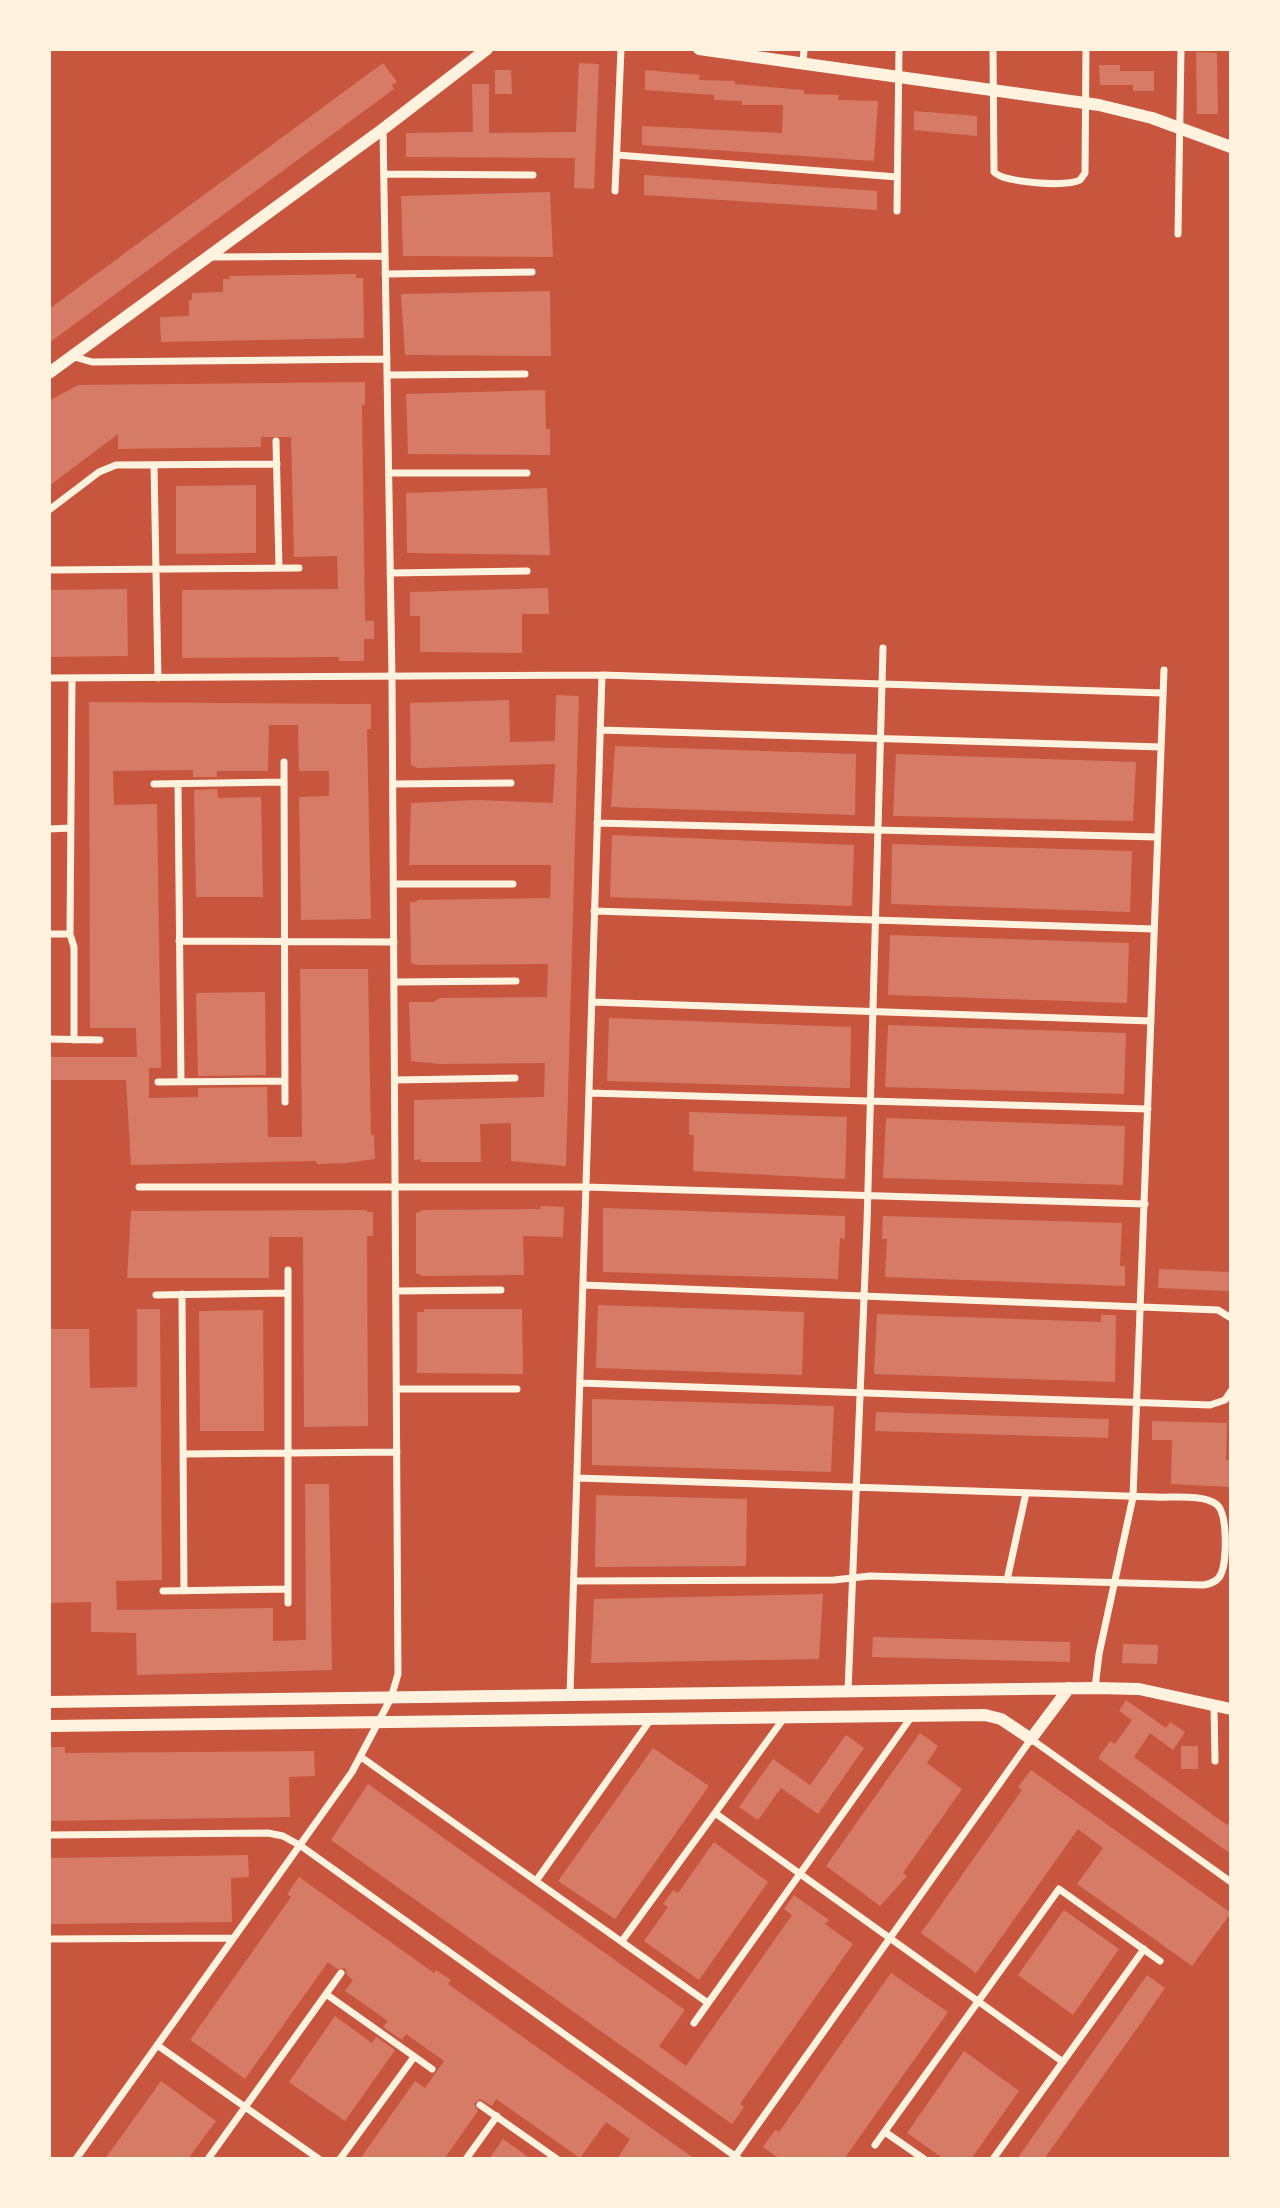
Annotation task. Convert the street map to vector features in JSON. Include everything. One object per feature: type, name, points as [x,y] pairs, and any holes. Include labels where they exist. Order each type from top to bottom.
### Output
[{"type":"street","points":[[49,373],[383,129],[487,49]]},
{"type":"street","points":[[615,191],[621,49]]},
{"type":"street","points":[[705,49],[1135,113],[1231,147]]},
{"type":"street","points":[[803,64],[804,49]]},
{"type":"street","points":[[897,211],[900,49]]},
{"type":"street","points":[[993,49],[992,168],[996,175],[1007,180],[1069,183],[1080,180],[1085,173],[1086,49]]},
{"type":"street","points":[[1178,234],[1181,49]]},
{"type":"street","points":[[76,2159],[301,1846],[361,1757],[391,1698],[398,1674],[392,678],[383,129]]},
{"type":"street","points":[[617,155],[897,177]]},
{"type":"street","points":[[384,174],[533,175]]},
{"type":"street","points":[[207,257],[385,256]]},
{"type":"street","points":[[385,274],[532,272]]},
{"type":"street","points":[[71,356],[92,362],[387,359]]},
{"type":"street","points":[[387,374],[526,374]]},
{"type":"street","points":[[276,441],[279,568]]},
{"type":"street","points":[[49,510],[107,467],[277,464]]},
{"type":"street","points":[[154,465],[158,678]]},
{"type":"street","points":[[389,473],[527,472]]},
{"type":"street","points":[[49,570],[299,568]]},
{"type":"street","points":[[390,573],[527,571]]},
{"type":"street","points":[[848,1691],[854,1486],[868,1195],[883,648]]},
{"type":"street","points":[[1095,1688],[1099,1654],[1133,1497],[1164,670]]},
{"type":"street","points":[[570,1695],[602,675]]},
{"type":"street","points":[[49,678],[602,675],[1163,693]]},
{"type":"street","points":[[72,678],[70,934],[74,947],[74,1040]]},
{"type":"street","points":[[600,730],[1161,747]]},
{"type":"street","points":[[284,762],[285,1102]]},
{"type":"street","points":[[154,784],[284,782]]},
{"type":"street","points":[[393,784],[511,783]]},
{"type":"street","points":[[178,784],[181,1082]]},
{"type":"street","points":[[597,823],[1157,837]]},
{"type":"street","points":[[49,829],[71,828]]},
{"type":"street","points":[[394,884],[513,884]]},
{"type":"street","points":[[594,911],[1154,929]]},
{"type":"street","points":[[49,934],[70,934]]},
{"type":"street","points":[[179,941],[394,942]]},
{"type":"street","points":[[394,982],[516,981]]},
{"type":"street","points":[[592,1002],[1151,1021]]},
{"type":"street","points":[[49,1040],[100,1040]]},
{"type":"street","points":[[395,1080],[515,1078]]},
{"type":"street","points":[[158,1082],[285,1081]]},
{"type":"street","points":[[589,1093],[1148,1109]]},
{"type":"street","points":[[139,1187],[586,1187],[1145,1204]]},
{"type":"street","points":[[288,1270],[288,1602]]},
{"type":"street","points":[[583,1285],[1218,1310],[1231,1318]]},
{"type":"street","points":[[396,1291],[501,1290]]},
{"type":"street","points":[[156,1295],[288,1293]]},
{"type":"street","points":[[182,1294],[184,1591]]},
{"type":"street","points":[[580,1383],[1210,1405],[1225,1400],[1231,1391]]},
{"type":"street","points":[[397,1390],[517,1389]]},
{"type":"street","points":[[183,1454],[397,1452]]},
{"type":"street","points":[[574,1581],[852,1578],[1203,1585],[1217,1580],[1222,1572],[1225,1521],[1219,1507],[1205,1500],[577,1478]]},
{"type":"street","points":[[1007,1580],[1026,1493]]},
{"type":"street","points":[[163,1591],[288,1590]]},
{"type":"street","points":[[49,1835],[268,1833],[283,1836],[301,1846],[736,2158],[1069,1688]]},
{"type":"street","points":[[49,1702],[1095,1688],[1139,1689],[1231,1709]]},
{"type":"street","points":[[1214,1706],[1215,1761]]},
{"type":"street","points":[[694,2023],[912,1716]]},
{"type":"street","points":[[49,1726],[994,1716],[1031,1739],[1231,1882]]},
{"type":"street","points":[[622,1941],[784,1717]]},
{"type":"street","points":[[537,1881],[651,1718]]},
{"type":"street","points":[[361,1757],[708,2003]]},
{"type":"street","points":[[715,1813],[1063,2062]]},
{"type":"street","points":[[875,2145],[1059,1889],[1160,1961]]},
{"type":"street","points":[[49,1939],[233,1938]]},
{"type":"street","points":[[993,2159],[1144,1949]]},
{"type":"street","points":[[208,2159],[341,1973]]},
{"type":"street","points":[[326,1994],[432,2069]]},
{"type":"street","points":[[158,2045],[320,2159]]},
{"type":"street","points":[[340,2159],[414,2056]]},
{"type":"street","points":[[480,2105],[557,2159]]},
{"type":"street","points":[[466,2159],[496,2116]]},
{"type":"street","points":[[885,2132],[924,2159]]},
{"type":"building","points":[[1196,52],[1217,53],[1218,114],[1197,114]]},
{"type":"building","points":[[383,63],[397,82],[392,85],[394,89],[49,343],[49,309]]},
{"type":"building","points":[[579,63],[599,64],[594,189],[574,188],[575,158],[406,157],[406,133],[473,132],[472,84],[489,84],[489,133],[576,132]]},
{"type":"building","points":[[1099,65],[1120,65],[1120,71],[1154,71],[1154,91],[1133,91],[1133,85],[1100,85]]},
{"type":"building","points":[[495,70],[511,70],[512,94],[495,94]]},
{"type":"building","points":[[645,70],[700,75],[699,80],[735,81],[735,84],[804,90],[804,94],[839,95],[838,100],[878,101],[874,161],[642,145],[642,126],[782,133],[783,105],[742,105],[742,101],[714,100],[714,95],[645,90]]},
{"type":"building","points":[[914,111],[977,116],[977,136],[914,130]]},
{"type":"building","points":[[644,175],[877,191],[877,210],[644,195]]},
{"type":"building","points":[[550,192],[553,257],[403,256],[401,196]]},
{"type":"building","points":[[356,274],[356,278],[363,278],[364,338],[161,342],[160,317],[189,316],[192,293],[223,292],[223,279],[230,279],[229,276]]},
{"type":"building","points":[[550,291],[551,356],[405,355],[401,294]]},
{"type":"building","points":[[365,382],[365,405],[362,405],[365,621],[374,621],[374,639],[364,639],[364,661],[339,661],[339,657],[182,658],[182,590],[338,589],[337,556],[294,557],[291,437],[261,437],[261,447],[118,449],[118,434],[49,486],[49,401],[78,385]]},
{"type":"building","points":[[545,390],[550,455],[408,454],[406,394]]},
{"type":"building","points":[[256,485],[256,553],[176,554],[176,486]]},
{"type":"building","points":[[547,488],[550,555],[407,553],[406,493]]},
{"type":"building","points":[[548,588],[549,614],[522,614],[522,653],[420,652],[420,616],[410,616],[410,592]]},
{"type":"building","points":[[127,589],[128,656],[50,657],[49,590]]},
{"type":"building","points":[[556,695],[579,696],[566,1166],[511,1161],[511,1123],[480,1124],[481,1162],[414,1160],[414,1100],[544,1097],[545,1063],[440,1064],[411,1061],[409,1002],[433,1002],[440,998],[547,997],[548,964],[411,963],[410,902],[550,898],[551,865],[409,865],[411,803],[477,800],[553,803],[555,764],[418,768],[411,765],[410,703],[509,700],[510,742],[555,741]]},
{"type":"building","points":[[89,702],[371,704],[371,729],[367,729],[371,919],[301,920],[299,797],[329,796],[329,771],[299,771],[298,725],[269,725],[268,771],[217,771],[217,777],[193,777],[193,770],[113,771],[114,805],[157,804],[161,1068],[149,1068],[149,1098],[198,1097],[198,1088],[267,1087],[268,1137],[302,1137],[300,969],[368,969],[371,1135],[374,1135],[375,1159],[317,1164],[316,1161],[131,1165],[126,1080],[49,1080],[49,1057],[137,1057],[136,1028],[90,1028]]},
{"type":"building","points":[[615,746],[856,754],[855,815],[611,807]]},
{"type":"building","points":[[896,754],[1136,762],[1133,821],[893,816]]},
{"type":"building","points":[[217,789],[218,798],[261,797],[263,897],[196,897],[194,790]]},
{"type":"building","points":[[612,835],[854,845],[852,906],[610,897]]},
{"type":"building","points":[[892,844],[1132,851],[1130,912],[891,904]]},
{"type":"building","points":[[890,935],[1129,943],[1127,1003],[888,995]]},
{"type":"building","points":[[265,992],[266,1075],[198,1076],[196,993]]},
{"type":"building","points":[[609,1018],[851,1027],[850,1088],[607,1081]]},
{"type":"building","points":[[888,1025],[1126,1033],[1124,1094],[885,1087]]},
{"type":"building","points":[[689,1112],[847,1117],[845,1179],[693,1171],[694,1135],[689,1135]]},
{"type":"building","points":[[886,1118],[1125,1126],[1123,1185],[883,1178]]},
{"type":"building","points":[[541,1206],[564,1207],[563,1237],[523,1236],[524,1275],[423,1276],[416,1273],[416,1213],[423,1210],[541,1209]]},
{"type":"building","points":[[603,1208],[845,1216],[845,1239],[840,1238],[838,1279],[603,1272]]},
{"type":"building","points":[[131,1211],[373,1212],[373,1236],[367,1236],[368,1426],[304,1427],[303,1237],[269,1237],[269,1278],[127,1278]]},
{"type":"building","points":[[883,1216],[1122,1223],[1120,1266],[1125,1266],[1125,1286],[885,1277],[887,1239],[882,1239]]},
{"type":"building","points":[[1159,1269],[1231,1272],[1231,1291],[1158,1288]]},
{"type":"building","points":[[598,1305],[804,1312],[802,1375],[596,1368]]},
{"type":"building","points":[[137,1309],[160,1309],[162,1580],[116,1581],[117,1610],[273,1608],[273,1641],[306,1640],[305,1484],[329,1484],[332,1670],[137,1675],[136,1633],[91,1632],[91,1602],[49,1603],[49,1329],[89,1329],[90,1388],[137,1387]]},
{"type":"building","points":[[424,1309],[522,1309],[523,1374],[417,1373],[417,1312],[424,1312]]},
{"type":"building","points":[[263,1310],[264,1431],[200,1431],[199,1311]]},
{"type":"building","points":[[877,1314],[1101,1322],[1101,1315],[1116,1315],[1115,1382],[874,1374]]},
{"type":"building","points":[[592,1399],[834,1406],[831,1472],[592,1465]]},
{"type":"building","points":[[876,1412],[1109,1419],[1108,1438],[875,1431]]},
{"type":"building","points":[[1152,1421],[1227,1423],[1226,1460],[1231,1460],[1231,1487],[1171,1484],[1172,1440],[1152,1440]]},
{"type":"building","points":[[596,1495],[747,1499],[746,1566],[595,1567]]},
{"type":"building","points":[[823,1594],[819,1659],[591,1663],[594,1599]]},
{"type":"building","points":[[873,1637],[1070,1642],[1070,1662],[872,1657]]},
{"type":"building","points":[[1123,1644],[1158,1645],[1157,1664],[1122,1663]]},
{"type":"building","points":[[1126,1700],[1166,1728],[1170,1722],[1185,1732],[1173,1750],[1150,1733],[1134,1757],[1227,1825],[1231,1819],[1231,1854],[1098,1758],[1110,1741],[1115,1744],[1132,1720],[1119,1711]]},
{"type":"building","points":[[920,1733],[938,1746],[927,1763],[962,1789],[903,1873],[907,1876],[880,1906],[826,1866]]},
{"type":"building","points":[[846,1735],[864,1748],[818,1814],[781,1788],[758,1820],[739,1807],[773,1759],[810,1785]]},
{"type":"building","points":[[1181,1746],[1198,1746],[1198,1769],[1181,1769]]},
{"type":"building","points":[[49,1747],[65,1747],[65,1753],[314,1751],[315,1776],[289,1777],[290,1817],[49,1821]]},
{"type":"building","points":[[653,1748],[709,1786],[615,1919],[558,1881]]},
{"type":"building","points":[[1031,1770],[1231,1913],[1192,1966],[1077,1884],[1103,1848],[1078,1829],[976,1973],[921,1933],[1022,1790],[1018,1787]]},
{"type":"building","points":[[368,1784],[685,2010],[659,2046],[686,2066],[792,1915],[784,1909],[794,1895],[829,1920],[825,1924],[853,1944],[740,2104],[744,2107],[732,2124],[331,1840]]},
{"type":"building","points":[[714,1842],[768,1882],[699,1980],[644,1941],[668,1907],[663,1904],[673,1890],[678,1893]]},
{"type":"building","points":[[248,1855],[249,1877],[231,1878],[232,1922],[49,1924],[49,1858]]},
{"type":"building","points":[[299,1877],[434,1973],[436,1970],[451,1980],[448,1984],[695,2159],[617,2159],[630,2139],[606,2122],[580,2158],[496,2099],[492,2106],[480,2099],[474,2104],[478,2111],[444,2159],[360,2159],[415,2081],[425,2088],[444,2061],[406,2034],[402,2040],[383,2027],[388,2021],[345,1991],[353,1980],[347,1975],[345,1968],[337,1969],[328,1962],[245,2079],[190,2040],[291,1897],[287,1894]]},
{"type":"building","points":[[1064,1910],[1119,1949],[1073,2015],[1018,1975]]},
{"type":"building","points":[[891,1973],[948,2012],[844,2159],[780,2159],[763,2147],[775,2130],[779,2132]]},
{"type":"building","points":[[1147,1975],[1165,1988],[1143,2020],[1044,2159],[1017,2159]]},
{"type":"building","points":[[335,2016],[372,2043],[376,2037],[395,2050],[345,2121],[289,2082]]},
{"type":"building","points":[[964,2051],[1019,2091],[971,2159],[944,2159],[907,2133]]},
{"type":"building","points":[[161,2081],[216,2121],[188,2159],[105,2159]]},
{"type":"building","points":[[503,2139],[531,2159],[489,2159]]}]
